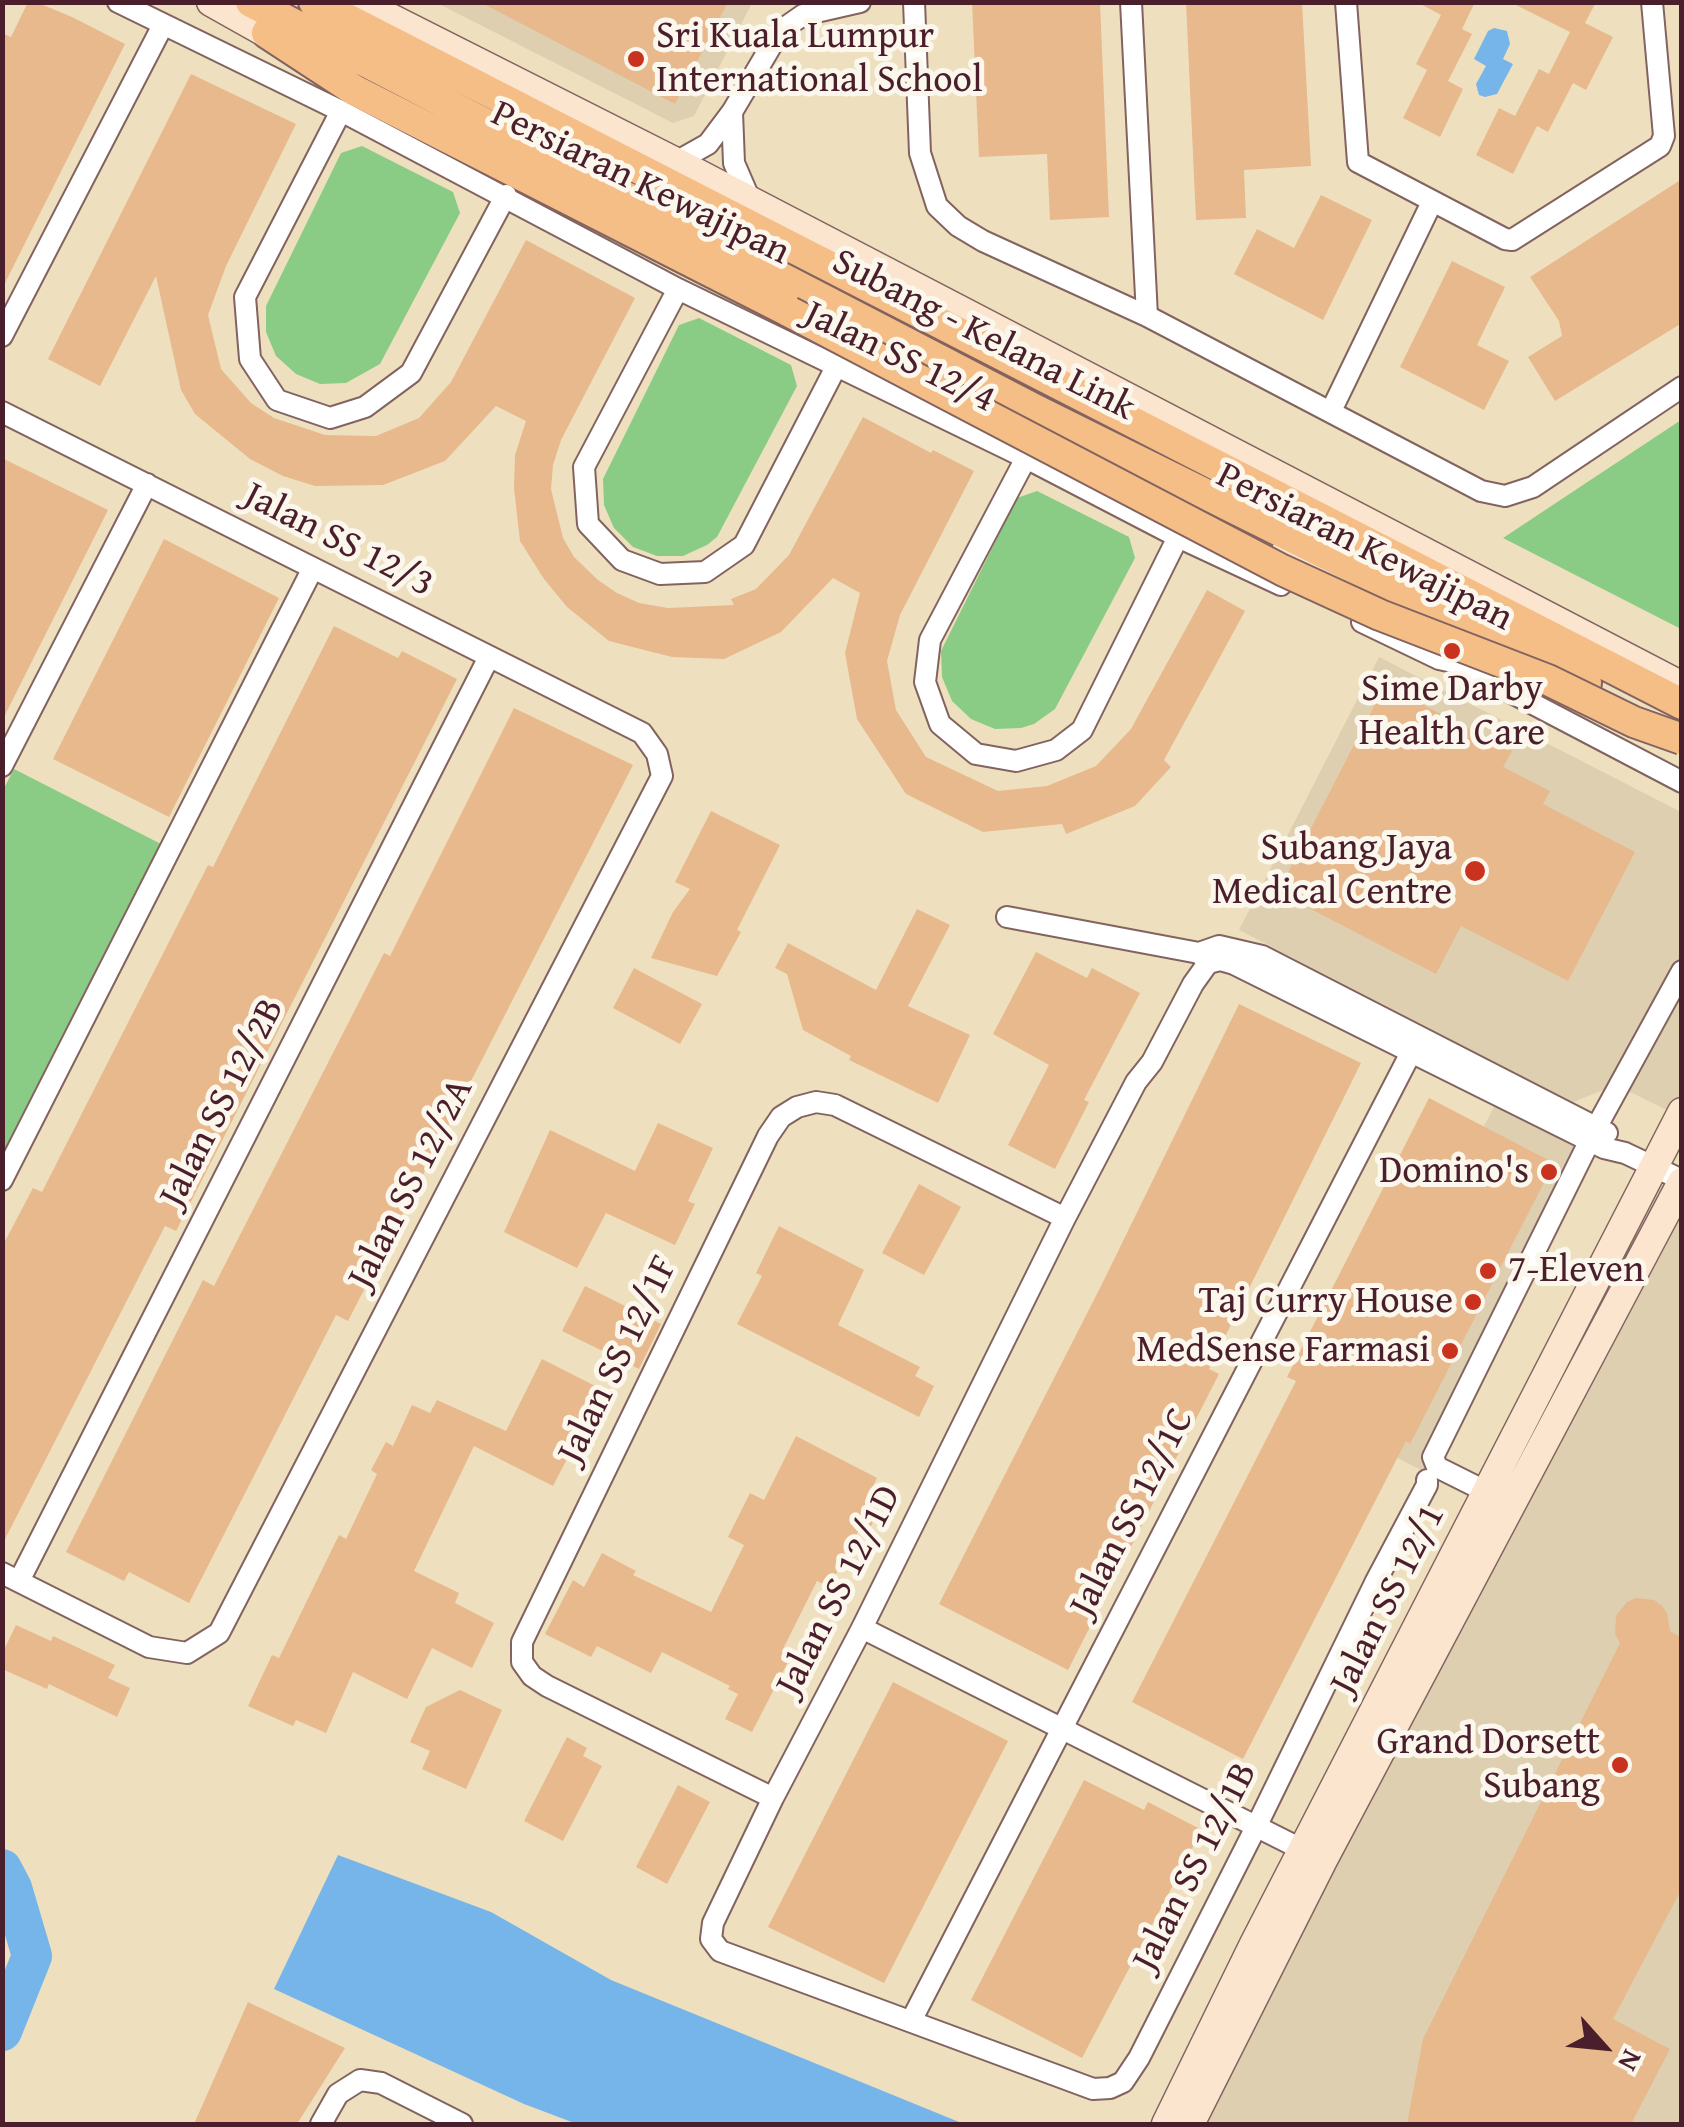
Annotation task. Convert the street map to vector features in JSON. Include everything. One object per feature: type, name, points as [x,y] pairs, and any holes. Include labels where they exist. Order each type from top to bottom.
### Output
[{"type":"main road","name":"Persiaran Kewajipan","points":[[211,2],[470,142],[1682,750]]},
{"type":"main road","name":"Subang - Kelana Link","points":[[252,2],[1034,410],[1493,635],[1682,736]]},
{"type":"main road","name":"Subang - Kelana Link","points":[[314,2],[1682,704]]},
{"type":"main road","name":"Persiaran Kewajipan","points":[[359,2],[1675,679]]},
{"type":"main road","points":[[267,33],[354,90],[740,286],[1282,570],[1380,614],[1548,680],[1634,722],[1682,736]]},
{"type":"main road","points":[[1605,646],[1642,676],[1682,696]]},
{"type":"main road","name":"Jalan SS 12/1","points":[[1499,1498],[1682,1112]]},
{"type":"main road","name":"Jalan SS 12/1","points":[[1166,2124],[1499,1498],[1682,1181]]},
{"type":"main road","name":"Jalan SS 12/1","points":[[1190,2124],[1312,1855]]},
{"type":"street","name":"Jalan SS 12/4","points":[[118,2],[341,111],[836,368],[1026,458],[1178,538],[1439,659]]},
{"type":"street","points":[[676,162],[708,144],[732,112],[780,31],[804,15],[860,2]]},
{"type":"street","points":[[914,2],[920,153],[937,206],[958,226],[1147,316],[1482,491],[1505,496],[1533,487],[1682,386]]},
{"type":"street","points":[[1131,2],[1147,316]]},
{"type":"street","points":[[1346,2],[1358,162],[1512,240],[1660,146],[1664,136],[1652,2]]},
{"type":"street","points":[[2,336],[163,25]]},
{"type":"street","points":[[341,111],[245,298],[250,359],[277,400],[330,418],[366,408],[411,374],[506,196]]},
{"type":"street","points":[[732,112],[734,163],[750,200]]},
{"type":"street","points":[[1330,411],[1432,202]]},
{"type":"street","points":[[678,289],[584,466],[588,524],[622,560],[660,574],[705,572],[744,544],[836,368]]},
{"type":"street","name":"Jalan SS 12/3","points":[[2,412],[642,734]]},
{"type":"street","points":[[1026,458],[930,640],[925,682],[940,724],[976,754],[1016,761],[1056,750],[1082,730],[1178,538]]},
{"type":"street","points":[[2,766],[147,484]]},
{"type":"street","points":[[1138,517],[1154,484]]},
{"type":"street","points":[[2,1180],[314,568]]},
{"type":"street","name":"Jalan SS 12/2B","points":[[11,1577],[489,657]]},
{"type":"street","points":[[1439,659],[1454,662],[1682,782]]},
{"type":"street","points":[[1439,659],[1448,671],[1682,795]]},
{"type":"street","name":"Jalan SS 12/2A","points":[[11,1577],[149,1647],[187,1653],[219,1633],[662,776],[657,754],[642,734]]},
{"type":"street","points":[[1007,917],[1234,964],[1415,1044],[1682,1181]]},
{"type":"street","name":"Jalan SS 12/1D","points":[[911,2021],[720,1952],[711,1938],[712,1923],[1136,1082],[1141,1056],[1204,958]]},
{"type":"street","points":[[1605,1141],[1682,971]]},
{"type":"street","points":[[1499,1498],[1437,1467],[1433,1458],[1578,1164],[1605,1141],[1682,994]]},
{"type":"street","name":"Jalan SS 12/1C","points":[[911,2021],[1415,1044]]},
{"type":"street","name":"Jalan SS 12/1F","points":[[774,1798],[547,1686],[532,1676],[522,1662],[522,1642],[768,1136],[781,1118],[797,1106],[816,1102],[835,1105],[1065,1218]]},
{"type":"street","name":"Jalan SS 12/1B","points":[[911,2021],[1093,2089],[1110,2088],[1122,2082],[1139,2058],[1427,1480]]},
{"type":"street","points":[[862,1628],[1312,1855]]},
{"type":"street","points":[[320,2124],[338,2094],[360,2080],[382,2083],[462,2124]]},
{"type":"shaded area","name":"Sri Kuala Lumpur International School","points":[[437,3],[752,3],[694,116],[673,123]]},
{"type":"shaded area","name":"Subang Jaya Medical Centre","points":[[1379,657],[1681,812],[1681,1117],[1616,1085],[1573,1102],[1239,930]]},
{"type":"shaded area","points":[[1500,1095],[1589,1143],[1423,1471],[1331,1424]]},
{"type":"shaded area","points":[[1681,1204],[1681,2124],[1205,2124],[1365,1807]]},
{"type":"green space","points":[[362,146],[453,192],[460,213],[380,364],[346,383],[320,384],[296,374],[276,356],[266,332],[266,306],[341,153]]},
{"type":"green space","points":[[699,318],[791,365],[797,386],[717,537],[683,556],[657,556],[633,547],[614,528],[604,505],[603,479],[679,325]]},
{"type":"green space","points":[[1681,420],[1681,629],[1503,538]]},
{"type":"green space","points":[[1037,491],[1129,537],[1135,558],[1055,709],[1034,724],[995,729],[971,719],[952,701],[942,677],[941,651],[1017,498]]},
{"type":"green space","points":[[14,769],[161,844],[6,1148],[2,1146],[2,792]]},
{"type":"water","points":[[1488,31],[1507,31],[1510,44],[1503,59],[1513,64],[1497,94],[1485,97],[1479,95],[1476,84],[1486,66],[1474,59]]},
{"type":"water","points":[[338,1855],[491,1912],[611,1980],[964,2124],[577,2124],[524,2104],[274,1989]]},
{"type":"building","points":[[28,2],[72,17],[125,44],[2,289],[2,33],[11,37]]},
{"type":"building","name":"Sri Kuala Lumpur International School","points":[[480,2],[728,2],[675,104]]},
{"type":"building","points":[[972,2],[1100,2],[1109,217],[1050,220],[1047,154],[979,157]]},
{"type":"building","points":[[1186,2],[1302,2],[1311,166],[1244,170],[1246,218],[1196,220]]},
{"type":"building","points":[[1417,2],[1475,2],[1462,29],[1472,34],[1448,81],[1463,89],[1440,137],[1403,118],[1427,70],[1416,64],[1441,15]]},
{"type":"building","points":[[1510,2],[1596,2],[1585,23],[1613,37],[1586,90],[1573,83],[1548,132],[1537,126],[1513,174],[1476,155],[1499,108],[1515,116],[1539,69],[1549,74],[1570,32]]},
{"type":"building","points":[[191,74],[296,124],[226,266],[208,315],[221,369],[251,403],[274,418],[325,435],[376,436],[419,418],[451,382],[526,240],[635,298],[561,440],[553,465],[551,489],[563,538],[574,557],[598,580],[639,603],[668,608],[734,605],[731,599],[756,589],[789,555],[863,417],[974,471],[900,615],[887,661],[896,710],[926,757],[998,791],[1047,786],[1096,766],[1131,729],[1207,590],[1245,611],[1164,760],[1171,767],[1135,806],[1066,834],[1062,824],[983,832],[906,794],[857,719],[845,653],[860,593],[833,578],[781,632],[724,659],[672,657],[609,641],[567,607],[520,541],[515,455],[526,421],[496,406],[445,461],[383,485],[315,486],[283,476],[250,459],[195,414],[181,390],[156,276],[100,386],[48,359]]},
{"type":"building","points":[[1682,179],[1682,323],[1555,401],[1528,357],[1562,336],[1559,321],[1530,277]]},
{"type":"building","points":[[1321,195],[1372,220],[1323,320],[1234,274],[1257,229],[1294,248]]},
{"type":"building","points":[[1452,261],[1505,287],[1477,345],[1509,361],[1484,410],[1400,367]]},
{"type":"building","points":[[2,458],[108,510],[2,721]]},
{"type":"building","points":[[164,539],[279,598],[169,817],[53,759]]},
{"type":"building","points":[[334,626],[398,658],[402,651],[457,679],[176,1231],[165,1226],[2,1545],[2,1247],[33,1188],[42,1192]]},
{"type":"building","points":[[1385,685],[1512,751],[1503,767],[1550,791],[1543,804],[1635,852],[1568,981],[1461,926],[1436,974],[1278,892]]},
{"type":"building","points":[[514,708],[633,765],[348,1321],[336,1315],[189,1603],[129,1572],[124,1581],[66,1552],[203,1280],[214,1286],[384,953],[390,956]]},
{"type":"building","points":[[711,811],[780,845],[717,976],[651,958],[673,912],[690,889],[675,882]]},
{"type":"building","points":[[917,909],[950,925],[908,1006],[970,1035],[938,1103],[849,1060],[851,1056],[803,1030],[787,974],[775,968],[788,943],[876,990]]},
{"type":"building","points":[[1036,952],[1087,978],[1092,968],[1140,993],[1084,1100],[1089,1102],[1055,1169],[1008,1145],[1049,1065],[993,1034]]},
{"type":"building","points":[[634,968],[702,1004],[680,1044],[613,1008]]},
{"type":"building","points":[[1239,1004],[1361,1063],[1209,1369],[1219,1374],[1068,1670],[939,1604]]},
{"type":"building","points":[[1429,1098],[1554,1163],[1243,1759],[1132,1702],[1296,1381],[1287,1377]]},
{"type":"building","points":[[658,1123],[713,1148],[688,1201],[695,1204],[675,1245],[606,1213],[577,1268],[504,1232],[550,1130],[635,1171]]},
{"type":"building","points":[[919,1184],[961,1207],[924,1275],[882,1253]]},
{"type":"building","points":[[779,1226],[864,1270],[838,1325],[920,1367],[915,1376],[934,1386],[919,1417],[737,1324],[762,1276],[756,1273]]},
{"type":"building","points":[[585,1286],[661,1324],[639,1369],[562,1331]]},
{"type":"building","points":[[542,1359],[611,1394],[593,1431],[584,1426],[553,1486],[474,1446],[414,1571],[459,1593],[455,1603],[494,1623],[472,1668],[432,1648],[407,1699],[353,1672],[326,1733],[296,1720],[293,1726],[248,1706],[272,1655],[279,1658],[339,1535],[346,1539],[377,1474],[371,1470],[386,1442],[393,1446],[412,1405],[430,1413],[437,1400],[506,1431]]},
{"type":"building","points":[[796,1436],[877,1478],[865,1502],[879,1510],[869,1530],[861,1526],[829,1587],[817,1581],[782,1651],[791,1656],[752,1732],[725,1719],[738,1694],[728,1689],[730,1686],[662,1652],[651,1673],[597,1646],[591,1657],[545,1634],[573,1580],[584,1587],[602,1553],[636,1571],[633,1575],[711,1612],[744,1545],[728,1537],[750,1493],[764,1500]]},
{"type":"building","name":"Grand Dorsett Subang","points":[[1636,1598],[1654,1600],[1662,1606],[1670,1631],[1682,1638],[1682,1888],[1613,2019],[1670,2049],[1631,2124],[1407,2124],[1423,2039],[1620,1643],[1615,1634],[1616,1616],[1627,1602]]},
{"type":"building","points":[[16,1625],[51,1641],[53,1636],[115,1665],[108,1678],[130,1688],[117,1717],[49,1684],[47,1689],[2,1669],[2,1654]]},
{"type":"building","points":[[893,1682],[1008,1741],[884,1983],[768,1927]]},
{"type":"building","points":[[460,1690],[502,1710],[466,1789],[422,1769],[430,1751],[410,1742],[426,1707]]},
{"type":"building","points":[[567,1737],[587,1748],[583,1756],[602,1766],[563,1841],[524,1821]]},
{"type":"building","points":[[1084,1780],[1144,1810],[1148,1802],[1202,1830],[1082,2058],[971,2000]]},
{"type":"building","points":[[678,1785],[710,1802],[667,1884],[636,1867]]},
{"type":"building","points":[[248,2002],[345,2048],[297,2124],[194,2124]]},
{"type":"waterway","points":[[2,1869],[12,1888],[32,1956],[2,2031]]},
{"type":"place","name":"Sri Kuala Lumpur International School","points":[[636,59]]},
{"type":"place","name":"Sime Darby Health Care","points":[[1452,651]]},
{"type":"place","name":"Subang Jaya Medical Centre","points":[[1475,871]]},
{"type":"place","name":"Domino's","points":[[1549,1172]]},
{"type":"place","name":"7-Eleven","points":[[1488,1271]]},
{"type":"place","name":"Taj Curry House","points":[[1473,1302]]},
{"type":"place","name":"MedSense Farmasi","points":[[1450,1351]]},
{"type":"place","name":"Grand Dorsett Subang","points":[[1620,1765]]}]
